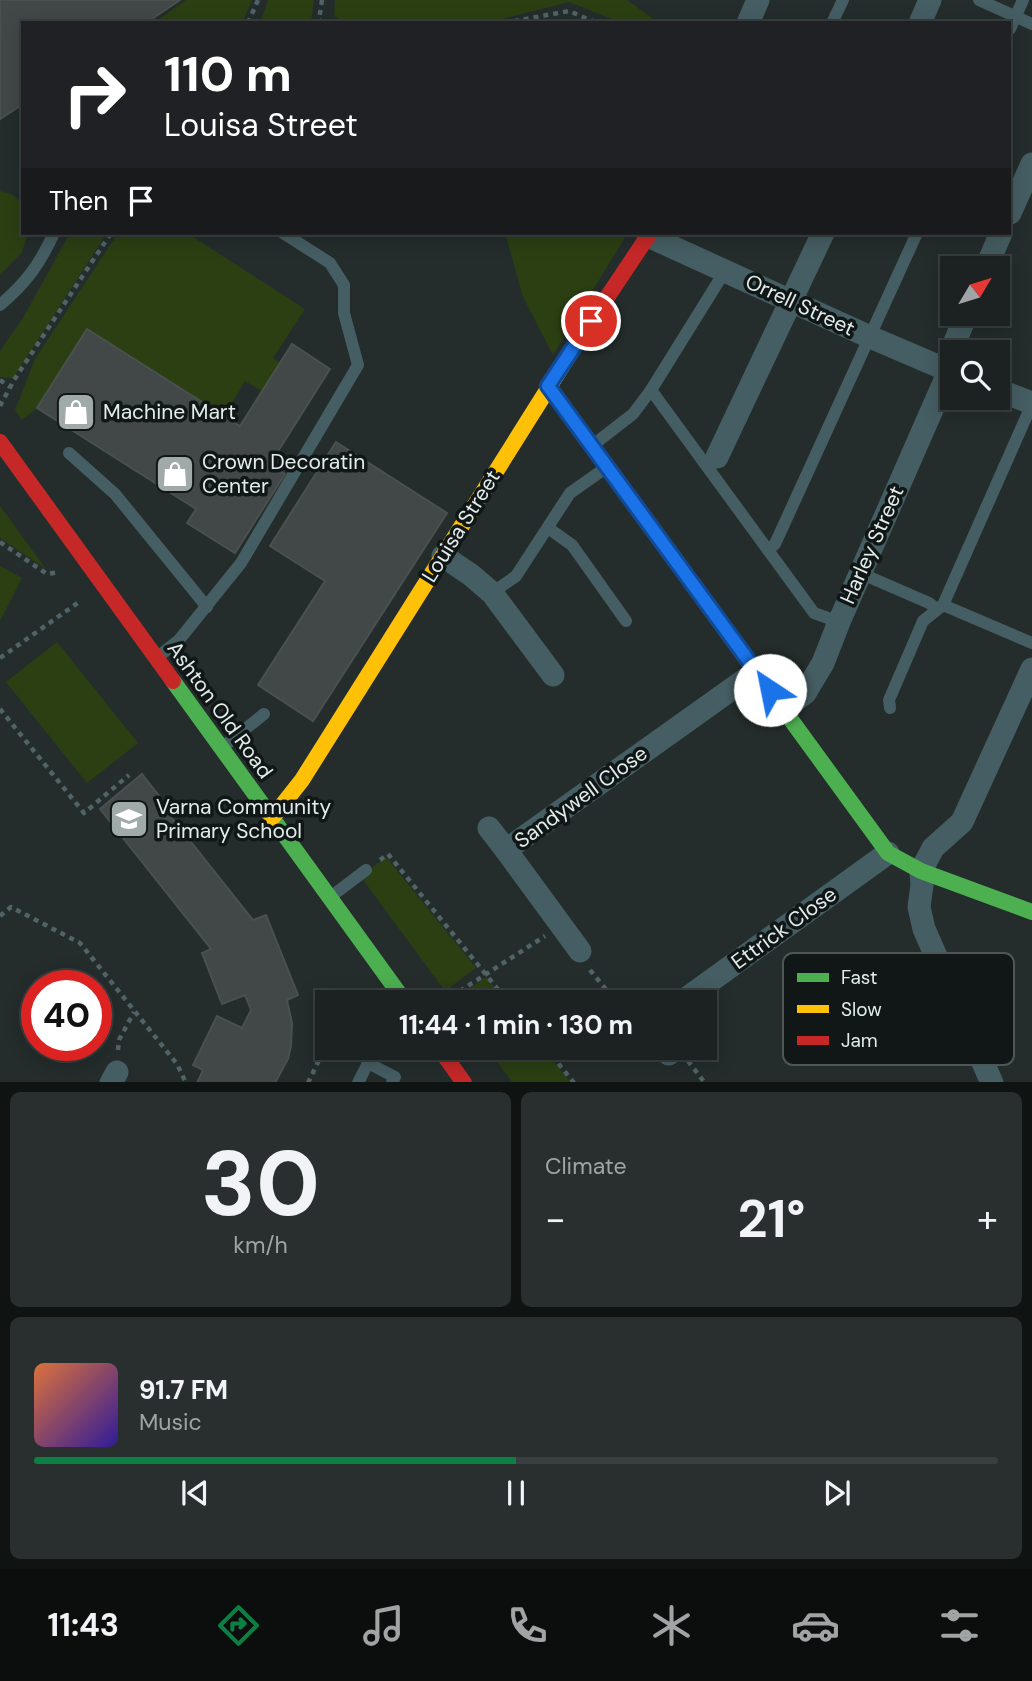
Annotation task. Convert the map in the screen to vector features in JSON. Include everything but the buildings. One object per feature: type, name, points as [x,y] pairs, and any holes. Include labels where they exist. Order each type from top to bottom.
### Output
[{"type":"main road","name":"Louisa Street","points":[[272,818],[302,780],[548,386],[648,235]]},
{"type":"main road","points":[[548,386],[888,853],[921,872],[1032,912]]},
{"type":"main road","name":"Ashton Old Road","points":[[0,442],[397,990]]},
{"type":"main road","points":[[448,1060],[463,1082]]},
{"type":"street","points":[[749,21],[758,0]]},
{"type":"street","points":[[921,21],[930,0]]},
{"type":"street","points":[[1011,211],[1032,164]]},
{"type":"street","name":"Orrell Street","points":[[651,235],[790,301],[940,367]]},
{"type":"street","points":[[712,461],[822,235]]},
{"type":"street","points":[[991,256],[1000,235]]},
{"type":"street","name":"Harley Street","points":[[783,710],[805,692],[823,663],[940,388]]},
{"type":"street","points":[[1010,395],[1032,404]]},
{"type":"street","points":[[443,556],[492,593],[553,675]]},
{"type":"street","points":[[935,953],[924,929],[919,907],[921,872],[933,848],[962,822],[1032,669]]},
{"type":"street","name":"Sandywell Close","points":[[580,951],[506,850],[757,671]]},
{"type":"street","points":[[489,828],[506,850]]},
{"type":"street","name":"Ettrick Close","points":[[698,990],[888,853]]},
{"type":"street","points":[[984,1065],[992,1082]]},
{"type":"lane","points":[[833,21],[843,0]]},
{"type":"lane","points":[[979,0],[1032,24]]},
{"type":"lane","points":[[1011,27],[1023,0]]},
{"type":"lane","points":[[0,305],[24,284],[45,254],[53,235]]},
{"type":"lane","points":[[156,658],[179,640],[241,563],[358,365],[344,313],[344,285],[330,263],[286,235]]},
{"type":"lane","points":[[768,550],[775,544],[917,235]]},
{"type":"lane","points":[[592,446],[633,414],[651,390],[725,271]]},
{"type":"lane","points":[[651,390],[712,461],[768,550],[814,613],[839,622]]},
{"type":"lane","points":[[890,708],[888,700],[923,621],[940,607],[1032,404]]},
{"type":"lane","points":[[69,453],[116,494],[207,607]]},
{"type":"lane","points":[[492,593],[516,576],[570,493],[608,467]]},
{"type":"lane","points":[[548,528],[572,545],[626,621]]},
{"type":"lane","points":[[860,573],[1032,643]]},
{"type":"lane","points":[[221,748],[264,714]]},
{"type":"lane","points":[[330,898],[366,870]]},
{"type":"lane","points":[[358,1082],[368,1063],[395,1077],[392,1082]]},
{"type":"path","points":[[249,21],[258,0]]},
{"type":"path","points":[[320,21],[322,0]]},
{"type":"path","points":[[515,21],[569,11],[592,21]]},
{"type":"path","points":[[0,406],[110,235]]},
{"type":"path","points":[[0,380],[10,387]]},
{"type":"path","points":[[0,542],[47,574],[63,572],[82,558]]},
{"type":"path","points":[[0,658],[55,617],[83,600]]},
{"type":"path","points":[[0,709],[84,813],[129,775]]},
{"type":"path","points":[[366,870],[388,854],[498,990]]},
{"type":"path","points":[[0,916],[11,907],[80,943],[177,1064],[186,1082]]},
{"type":"path","points":[[463,990],[561,925]]},
{"type":"path","points":[[580,951],[586,965],[606,990]]},
{"type":"path","points":[[358,990],[363,986]]},
{"type":"path","points":[[114,1077],[118,1040],[134,1012]]},
{"type":"path","points":[[308,1082],[319,1060]]},
{"type":"path","points":[[556,1060],[573,1082]]},
{"type":"green space","points":[[186,0],[252,0],[243,21],[157,21]]},
{"type":"green space","points":[[268,0],[314,0],[311,21],[261,21]]},
{"type":"green space","points":[[335,0],[627,0],[656,21],[617,21],[569,2],[495,21],[342,21],[334,16]]},
{"type":"green space","points":[[0,191],[11,194],[21,202],[21,235],[27,235],[22,252],[0,275]]},
{"type":"green space","points":[[69,235],[106,235],[13,378],[0,377],[0,351],[23,318]]},
{"type":"green space","points":[[117,235],[190,235],[305,309],[273,358],[280,363],[262,391],[245,381],[224,417],[87,329],[37,408],[22,420],[15,410],[35,359]]},
{"type":"green space","points":[[506,235],[626,236],[553,355],[523,297]]},
{"type":"green space","points":[[0,506],[46,569],[0,538]]},
{"type":"green space","points":[[0,566],[22,578],[0,621]]},
{"type":"green space","points":[[57,642],[138,743],[87,783],[6,682]]},
{"type":"green space","points":[[386,857],[476,968],[444,990],[361,877]]},
{"type":"green space","points":[[486,977],[496,990],[467,990]]},
{"type":"green space","points":[[496,1060],[553,1060],[570,1082],[512,1082]]},
{"type":"traffic: fast","points":[[173,681],[397,990]]},
{"type":"traffic: fast","points":[[770,691],[888,853],[921,871],[1032,912]]},
{"type":"traffic: slow","points":[[272,818],[302,780],[578,341]]},
{"type":"traffic: slow","points":[[548,386],[770,691]]},
{"type":"traffic: jam","points":[[578,341],[649,235]]},
{"type":"traffic: jam","points":[[0,442],[173,681]]},
{"type":"traffic: jam","points":[[448,1060],[463,1082]]},
{"type":"place","name":"Machine Mart","points":[[76,412]]},
{"type":"place","name":"Crown Decoratin Center","points":[[175,474]]},
{"type":"place","name":"Varna Community Primary School","points":[[129,819]]},
{"type":"route","points":[[591,321],[548,386],[770,690]]}]
